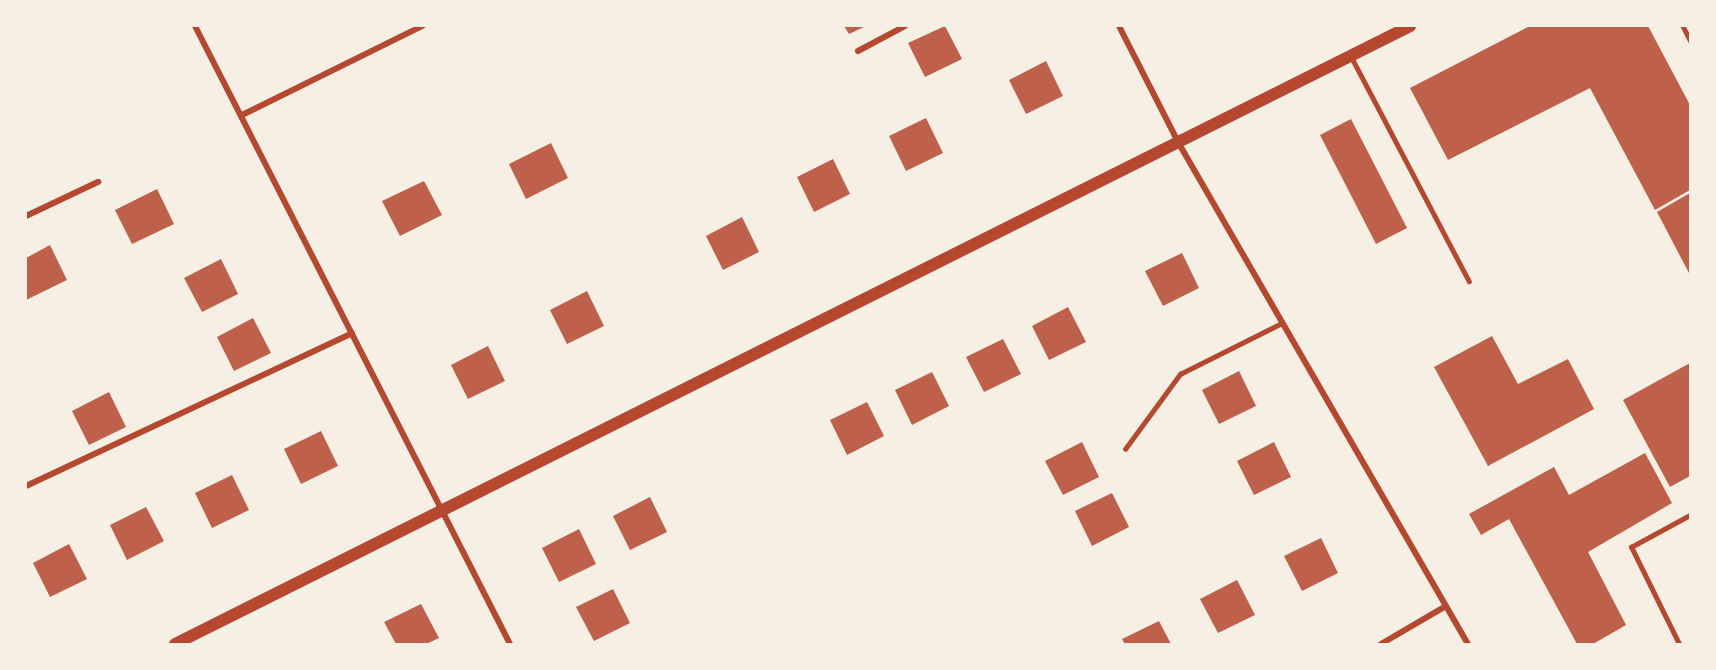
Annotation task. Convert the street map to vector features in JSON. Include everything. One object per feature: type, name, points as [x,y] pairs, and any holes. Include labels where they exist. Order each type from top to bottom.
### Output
[{"type":"main road","points":[[175,645],[1410,26]]},
{"type":"street","points":[[195,26],[244,114],[440,513],[510,645]]},
{"type":"street","points":[[244,114],[422,26]]},
{"type":"street","points":[[858,51],[905,26]]},
{"type":"street","points":[[1119,26],[1178,142],[1468,645]]},
{"type":"street","points":[[26,216],[98,182]]},
{"type":"street","points":[[26,486],[352,333]]},
{"type":"street","points":[[1381,645],[1446,606]]},
{"type":"lane","points":[[1683,26],[1690,40]]},
{"type":"lane","points":[[1351,55],[1469,280]]},
{"type":"lane","points":[[1125,449],[1180,374],[1282,323]]},
{"type":"lane","points":[[1679,645],[1631,547],[1690,515]]},
{"type":"building","points":[[844,26],[866,26],[849,34]]},
{"type":"building","points":[[945,26],[962,59],[925,77],[908,43]]},
{"type":"building","points":[[1530,26],[1648,26],[1690,105],[1690,190],[1655,210],[1590,88],[1448,160],[1410,88]]},
{"type":"building","points":[[1046,61],[1063,96],[1026,114],[1009,80]]},
{"type":"building","points":[[926,118],[943,153],[906,171],[889,136]]},
{"type":"building","points":[[1351,119],[1407,228],[1376,244],[1320,135]]},
{"type":"building","points":[[551,143],[568,178],[526,199],[509,164]]},
{"type":"building","points":[[833,159],[850,194],[814,212],[797,177]]},
{"type":"building","points":[[424,181],[442,215],[400,236],[382,201]]},
{"type":"building","points":[[157,189],[174,224],[132,244],[115,210]]},
{"type":"building","points":[[1690,193],[1690,275],[1657,212]]},
{"type":"building","points":[[742,217],[759,252],[723,270],[706,236]]},
{"type":"building","points":[[50,245],[67,280],[26,300],[26,258]]},
{"type":"building","points":[[1182,253],[1199,288],[1163,306],[1145,271]]},
{"type":"building","points":[[221,259],[238,294],[202,312],[184,278]]},
{"type":"building","points":[[587,291],[604,326],[567,344],[550,310]]},
{"type":"building","points":[[1068,307],[1086,342],[1049,360],[1032,326]]},
{"type":"building","points":[[253,318],[271,353],[234,371],[217,337]]},
{"type":"building","points":[[1492,336],[1518,384],[1568,359],[1594,409],[1488,466],[1434,367]]},
{"type":"building","points":[[1003,339],[1021,374],[984,392],[966,357]]},
{"type":"building","points":[[488,346],[505,381],[468,399],[451,365]]},
{"type":"building","points":[[1690,363],[1690,476],[1670,487],[1623,400]]},
{"type":"building","points":[[1239,371],[1256,406],[1219,424],[1202,390]]},
{"type":"building","points":[[932,372],[949,406],[912,425],[895,390]]},
{"type":"building","points":[[109,392],[126,427],[89,445],[72,411]]},
{"type":"building","points":[[867,402],[884,436],[847,455],[830,420]]},
{"type":"building","points":[[321,431],[338,466],[301,484],[284,449]]},
{"type":"building","points":[[1082,442],[1099,477],[1063,495],[1045,461]]},
{"type":"building","points":[[1274,442],[1291,477],[1254,495],[1237,461]]},
{"type":"building","points":[[1645,453],[1672,503],[1588,552],[1626,625],[1593,644],[1577,644],[1509,519],[1481,535],[1469,514],[1554,467],[1569,495]]},
{"type":"building","points":[[232,475],[249,510],[212,528],[195,493]]},
{"type":"building","points":[[1112,493],[1129,527],[1092,546],[1075,511]]},
{"type":"building","points":[[650,497],[667,532],[630,550],[613,516]]},
{"type":"building","points":[[146,507],[164,541],[127,560],[110,525]]},
{"type":"building","points":[[579,529],[596,564],[559,582],[542,548]]},
{"type":"building","points":[[1321,538],[1338,573],[1302,591],[1284,556]]},
{"type":"building","points":[[69,544],[87,579],[50,597],[33,563]]},
{"type":"building","points":[[1237,580],[1255,615],[1218,633],[1200,599]]},
{"type":"building","points":[[613,589],[630,623],[594,641],[576,607]]},
{"type":"building","points":[[421,604],[439,638],[426,644],[396,644],[384,622]]},
{"type":"building","points":[[1159,621],[1171,644],[1125,644],[1122,639]]}]
